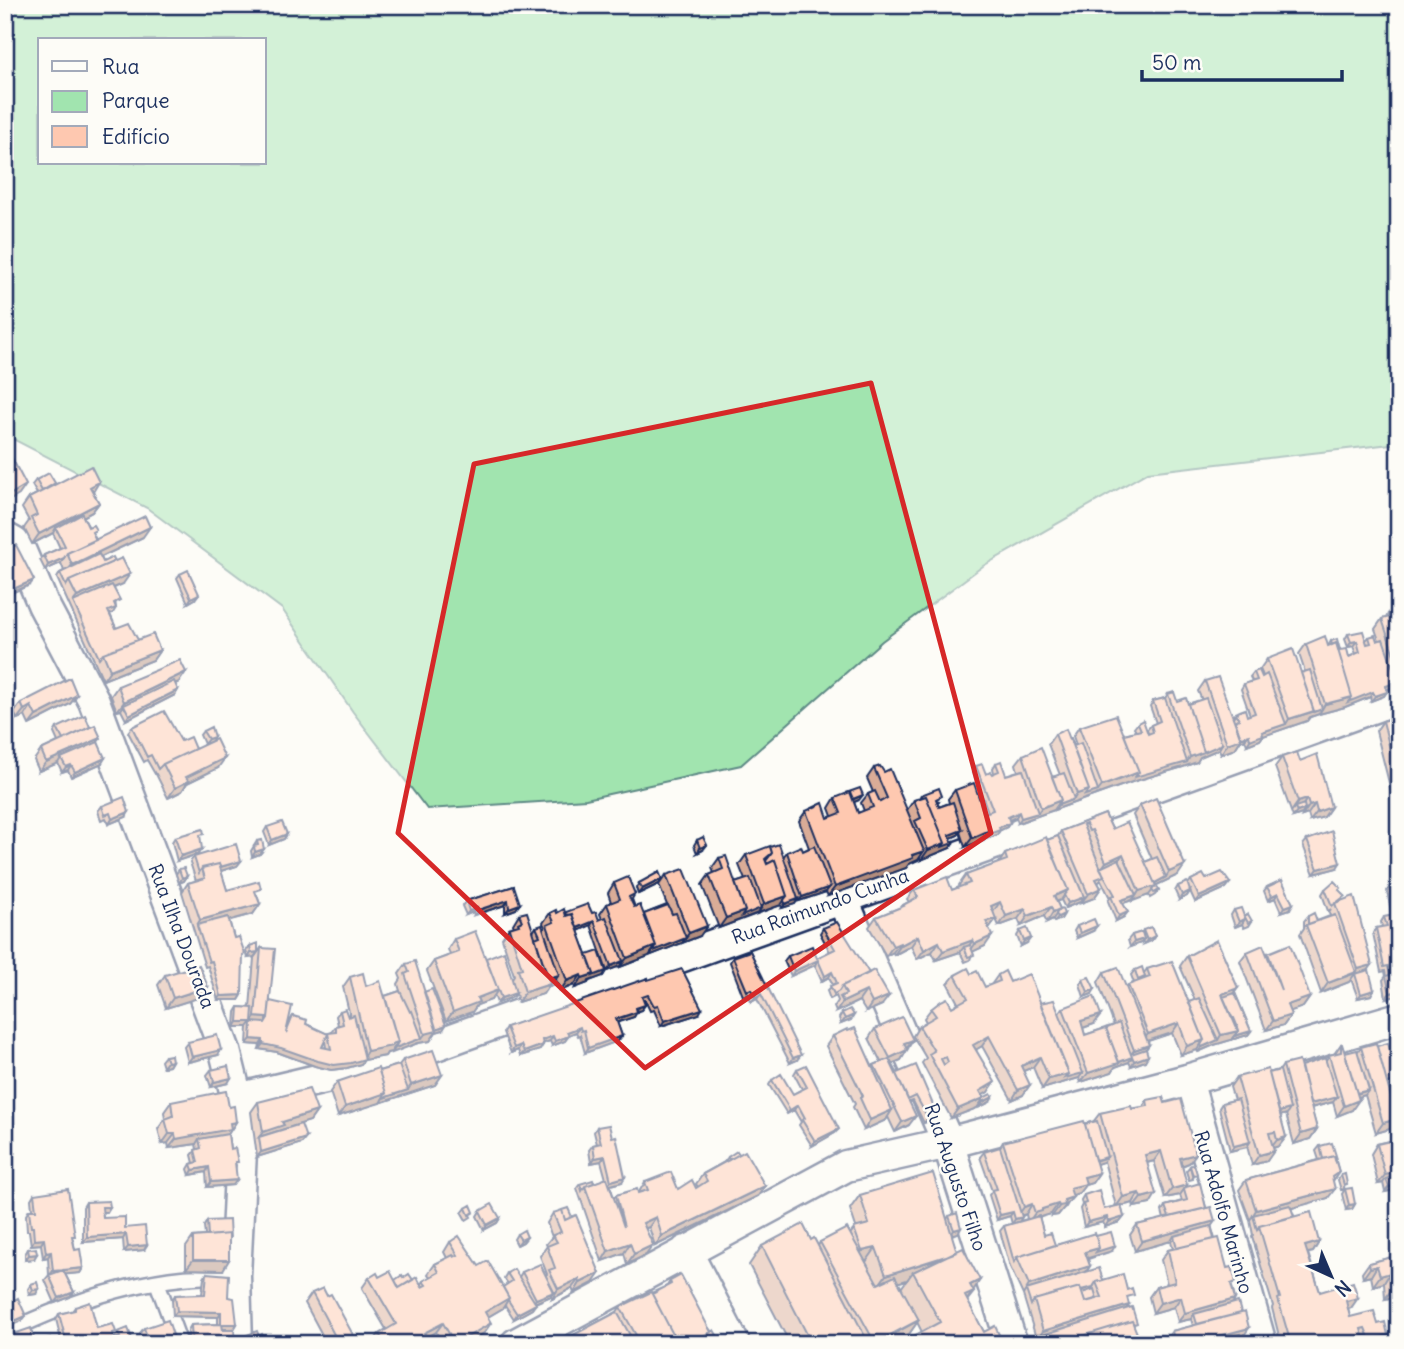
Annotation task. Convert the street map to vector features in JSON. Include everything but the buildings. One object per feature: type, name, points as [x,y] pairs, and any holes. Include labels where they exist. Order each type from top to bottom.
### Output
[{"type":"street","name":"Rua Ilha Dourada","points":[[13,545],[94,701],[225,1051],[237,1100],[241,1151],[235,1276],[237,1344]]},
{"type":"street","name":"Rua Raimundo Cunha","points":[[237,1100],[380,1065],[1399,698]]},
{"type":"street","name":"Rua Augusto Filho","points":[[842,898],[948,1143],[1012,1344]]},
{"type":"street","points":[[530,1340],[686,1251],[846,1166],[948,1143],[1187,1080],[1399,1018]]},
{"type":"street","name":"Rua Adolfo Marinho","points":[[1187,1080],[1261,1344]]},
{"type":"street","points":[[686,1251],[734,1344]]},
{"type":"lane","points":[[5,1333],[45,1314],[132,1285],[200,1276],[235,1276]]},
{"type":"lane","points":[[157,1282],[180,1344]]},
{"type":"highlighted area","points":[[871,383],[991,833],[645,1068],[398,833],[474,464]]},
{"type":"green space","points":[[5,5],[1399,5],[1399,443],[1148,472],[983,566],[882,641],[741,765],[586,799],[427,809],[353,712],[282,609],[147,508],[5,435]]}]
